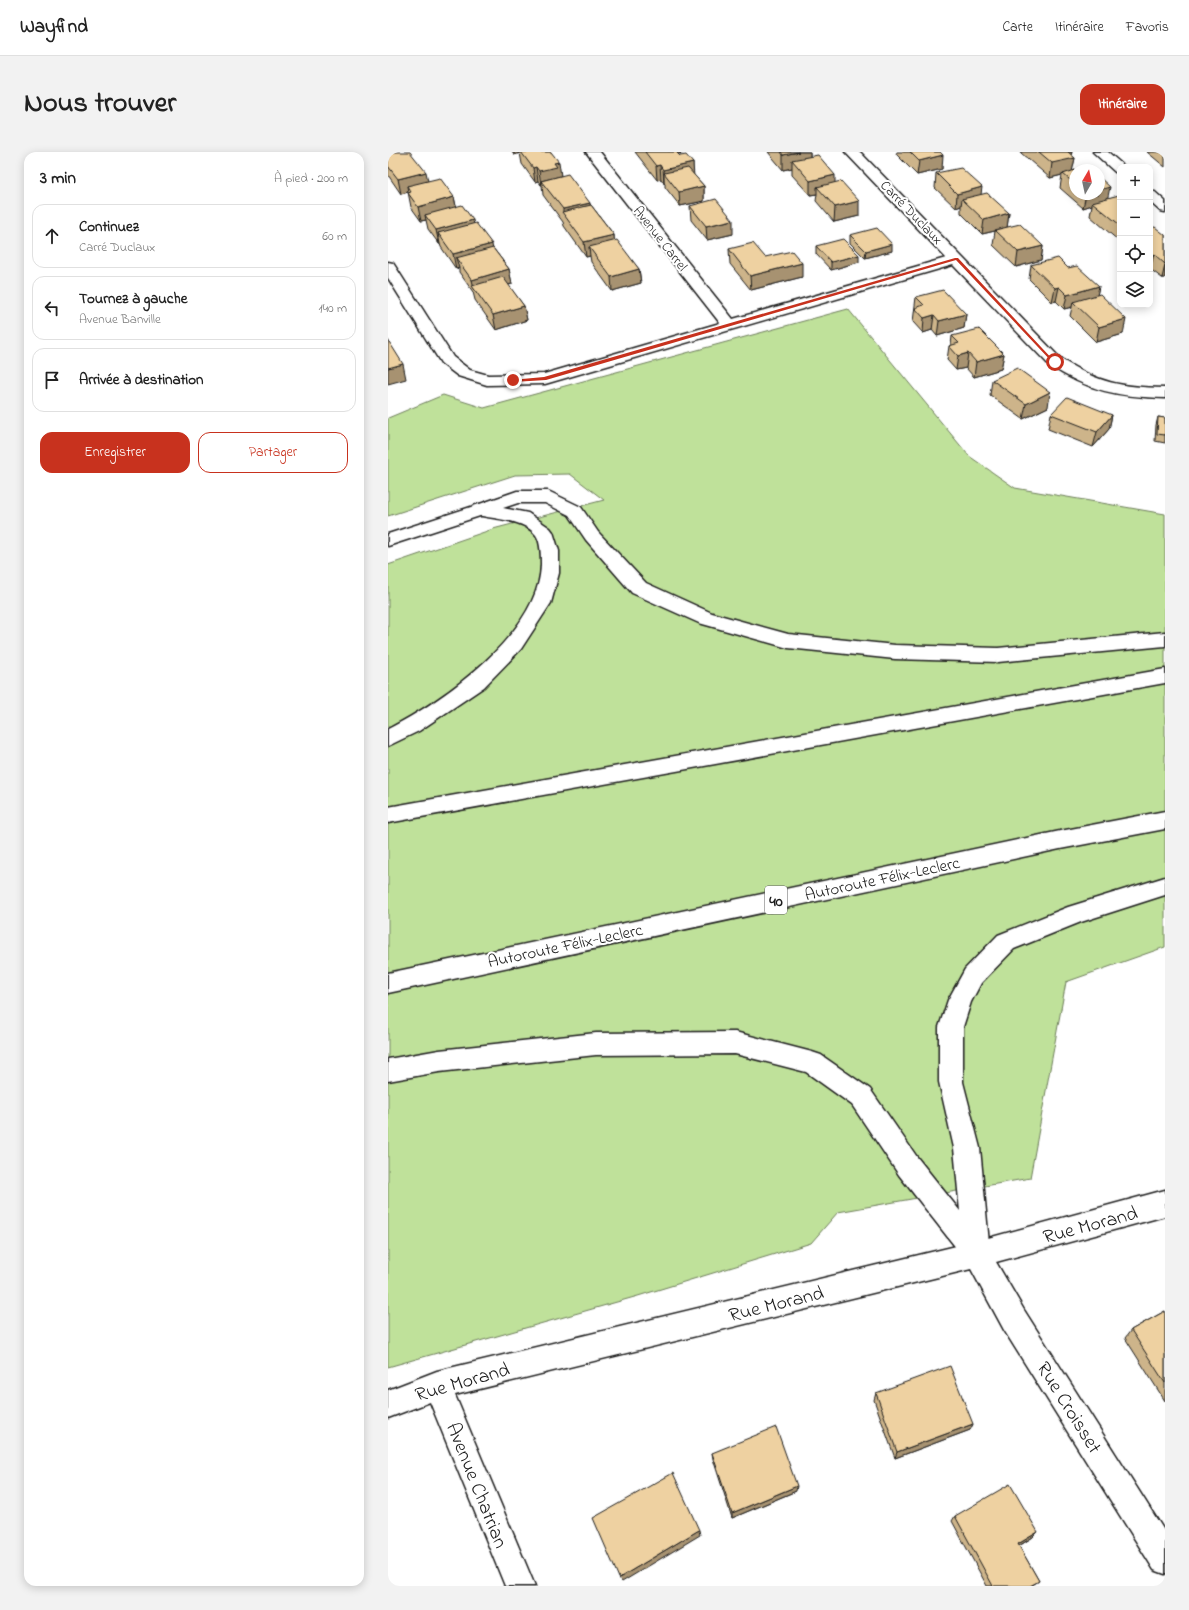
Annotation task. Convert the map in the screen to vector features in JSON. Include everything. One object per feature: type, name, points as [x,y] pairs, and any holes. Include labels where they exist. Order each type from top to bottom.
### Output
[{"type":"main road","name":"Avenue Carrel","points":[[593,152],[729,324]]},
{"type":"main road","name":"Carré Duclaux","points":[[852,152],[1055,362],[1076,376],[1101,387],[1127,392],[1165,392]]},
{"type":"main road","points":[[1100,152],[1117,166]]},
{"type":"main road","points":[[1153,198],[1165,208]]},
{"type":"main road","points":[[388,266],[448,360],[464,373],[487,380],[544,379],[957,259]]},
{"type":"main road","points":[[388,540],[517,497],[548,497],[575,511],[592,536],[639,588],[706,618],[788,641],[895,652],[998,655],[1165,639]]},
{"type":"main road","points":[[388,738],[412,726],[477,682],[514,644],[542,603],[550,573],[550,551],[544,532],[522,517],[480,510]]},
{"type":"main road","points":[[388,816],[1165,676]]},
{"type":"main road","name":"Autoroute Félix-Leclerc","points":[[388,983],[1060,840],[1165,820]]},
{"type":"main road","points":[[977,1254],[967,1148],[951,1082],[951,1027],[960,1000],[973,976],[1006,942],[1076,914],[1165,886]]},
{"type":"main road","name":"Rue Croisset","points":[[388,1070],[439,1062],[596,1044],[736,1043],[812,1063],[861,1097],[908,1166],[977,1254],[1014,1320],[1165,1559]]},
{"type":"main road","name":"Rue Morand","points":[[388,1404],[436,1385],[977,1254],[1165,1203]]},
{"type":"main road","name":"Avenue Chatrian","points":[[436,1385],[520,1586]]},
{"type":"green space","points":[[848,309],[969,456],[1015,488],[1165,514],[1165,947],[1066,982],[1030,1178],[838,1212],[811,1243],[638,1296],[388,1367],[388,565],[493,529],[604,500],[570,474],[515,475],[388,516],[388,418],[443,395],[484,408]]},
{"type":"building","points":[[388,152],[410,152],[426,172],[398,179],[388,166]]},
{"type":"building","points":[[521,152],[551,152],[559,162],[554,163],[557,167],[539,171],[536,167],[533,168]]},
{"type":"building","points":[[645,152],[676,152],[680,156],[686,155],[693,163],[663,170],[660,165],[656,166]]},
{"type":"building","points":[[781,152],[799,152],[783,155]]},
{"type":"building","points":[[910,152],[940,152],[943,155],[919,161]]},
{"type":"building","points":[[1039,152],[1068,152],[1075,158],[1052,163]]},
{"type":"building","points":[[818,155],[835,175],[810,181],[792,160]]},
{"type":"building","points":[[688,168],[704,186],[679,192],[664,173]]},
{"type":"building","points":[[961,168],[982,187],[957,194],[936,173]]},
{"type":"building","points":[[1069,172],[1069,179],[1063,174]]},
{"type":"building","points":[[568,174],[590,203],[563,209],[541,181]]},
{"type":"building","points":[[440,178],[454,197],[418,207],[408,193],[411,192],[407,186]]},
{"type":"building","points":[[841,181],[859,201],[835,207],[817,187]]},
{"type":"building","points":[[1105,182],[1110,187],[1105,188]]},
{"type":"building","points":[[987,193],[1009,213],[984,220],[962,199]]},
{"type":"building","points":[[1117,196],[1117,223],[1092,202],[1105,200],[1105,199]]},
{"type":"building","points":[[716,199],[733,220],[706,226],[690,206]]},
{"type":"building","points":[[462,205],[473,220],[436,230],[425,215]]},
{"type":"building","points":[[591,205],[614,235],[584,242],[562,212]]},
{"type":"building","points":[[476,223],[492,244],[453,254],[438,233]]},
{"type":"building","points":[[1020,224],[1043,246],[1018,252],[995,230]]},
{"type":"building","points":[[1153,227],[1155,227],[1165,235],[1165,264],[1153,254]]},
{"type":"building","points":[[877,228],[892,244],[866,251],[850,235]]},
{"type":"building","points":[[843,239],[859,255],[831,262],[816,246]]},
{"type":"building","points":[[617,240],[639,269],[611,277],[589,247]]},
{"type":"building","points":[[753,243],[765,257],[792,251],[802,263],[750,276],[729,249]]},
{"type":"building","points":[[493,248],[509,269],[472,280],[456,258]]},
{"type":"building","points":[[1058,258],[1068,268],[1077,266],[1099,286],[1067,295],[1059,287],[1055,288],[1031,265]]},
{"type":"building","points":[[503,277],[524,306],[493,315],[472,286]]},
{"type":"building","points":[[943,290],[966,314],[939,321],[934,315],[924,318],[915,308],[924,305],[916,297]]},
{"type":"building","points":[[1100,294],[1126,319],[1099,327],[1073,302]]},
{"type":"building","points":[[979,329],[1004,354],[976,362],[968,353],[958,356],[949,346],[959,343],[952,336]]},
{"type":"building","points":[[388,340],[403,364],[388,368]]},
{"type":"building","points":[[1017,368],[1050,392],[1026,404],[992,380]]},
{"type":"building","points":[[1067,397],[1112,415],[1097,432],[1051,414]]},
{"type":"building","points":[[1158,417],[1165,418],[1165,435],[1157,434]]},
{"type":"building","points":[[1165,1311],[1165,1383],[1131,1330]]},
{"type":"building","points":[[950,1366],[973,1424],[897,1452],[876,1393]]},
{"type":"building","points":[[776,1427],[797,1486],[732,1513],[712,1453]]},
{"type":"building","points":[[673,1473],[699,1530],[619,1578],[593,1518]]},
{"type":"building","points":[[1010,1484],[1038,1532],[1018,1544],[1039,1581],[1030,1586],[993,1586],[955,1516]]},
{"type":"route","points":[[513,380],[544,379],[957,259],[1055,362]]}]
